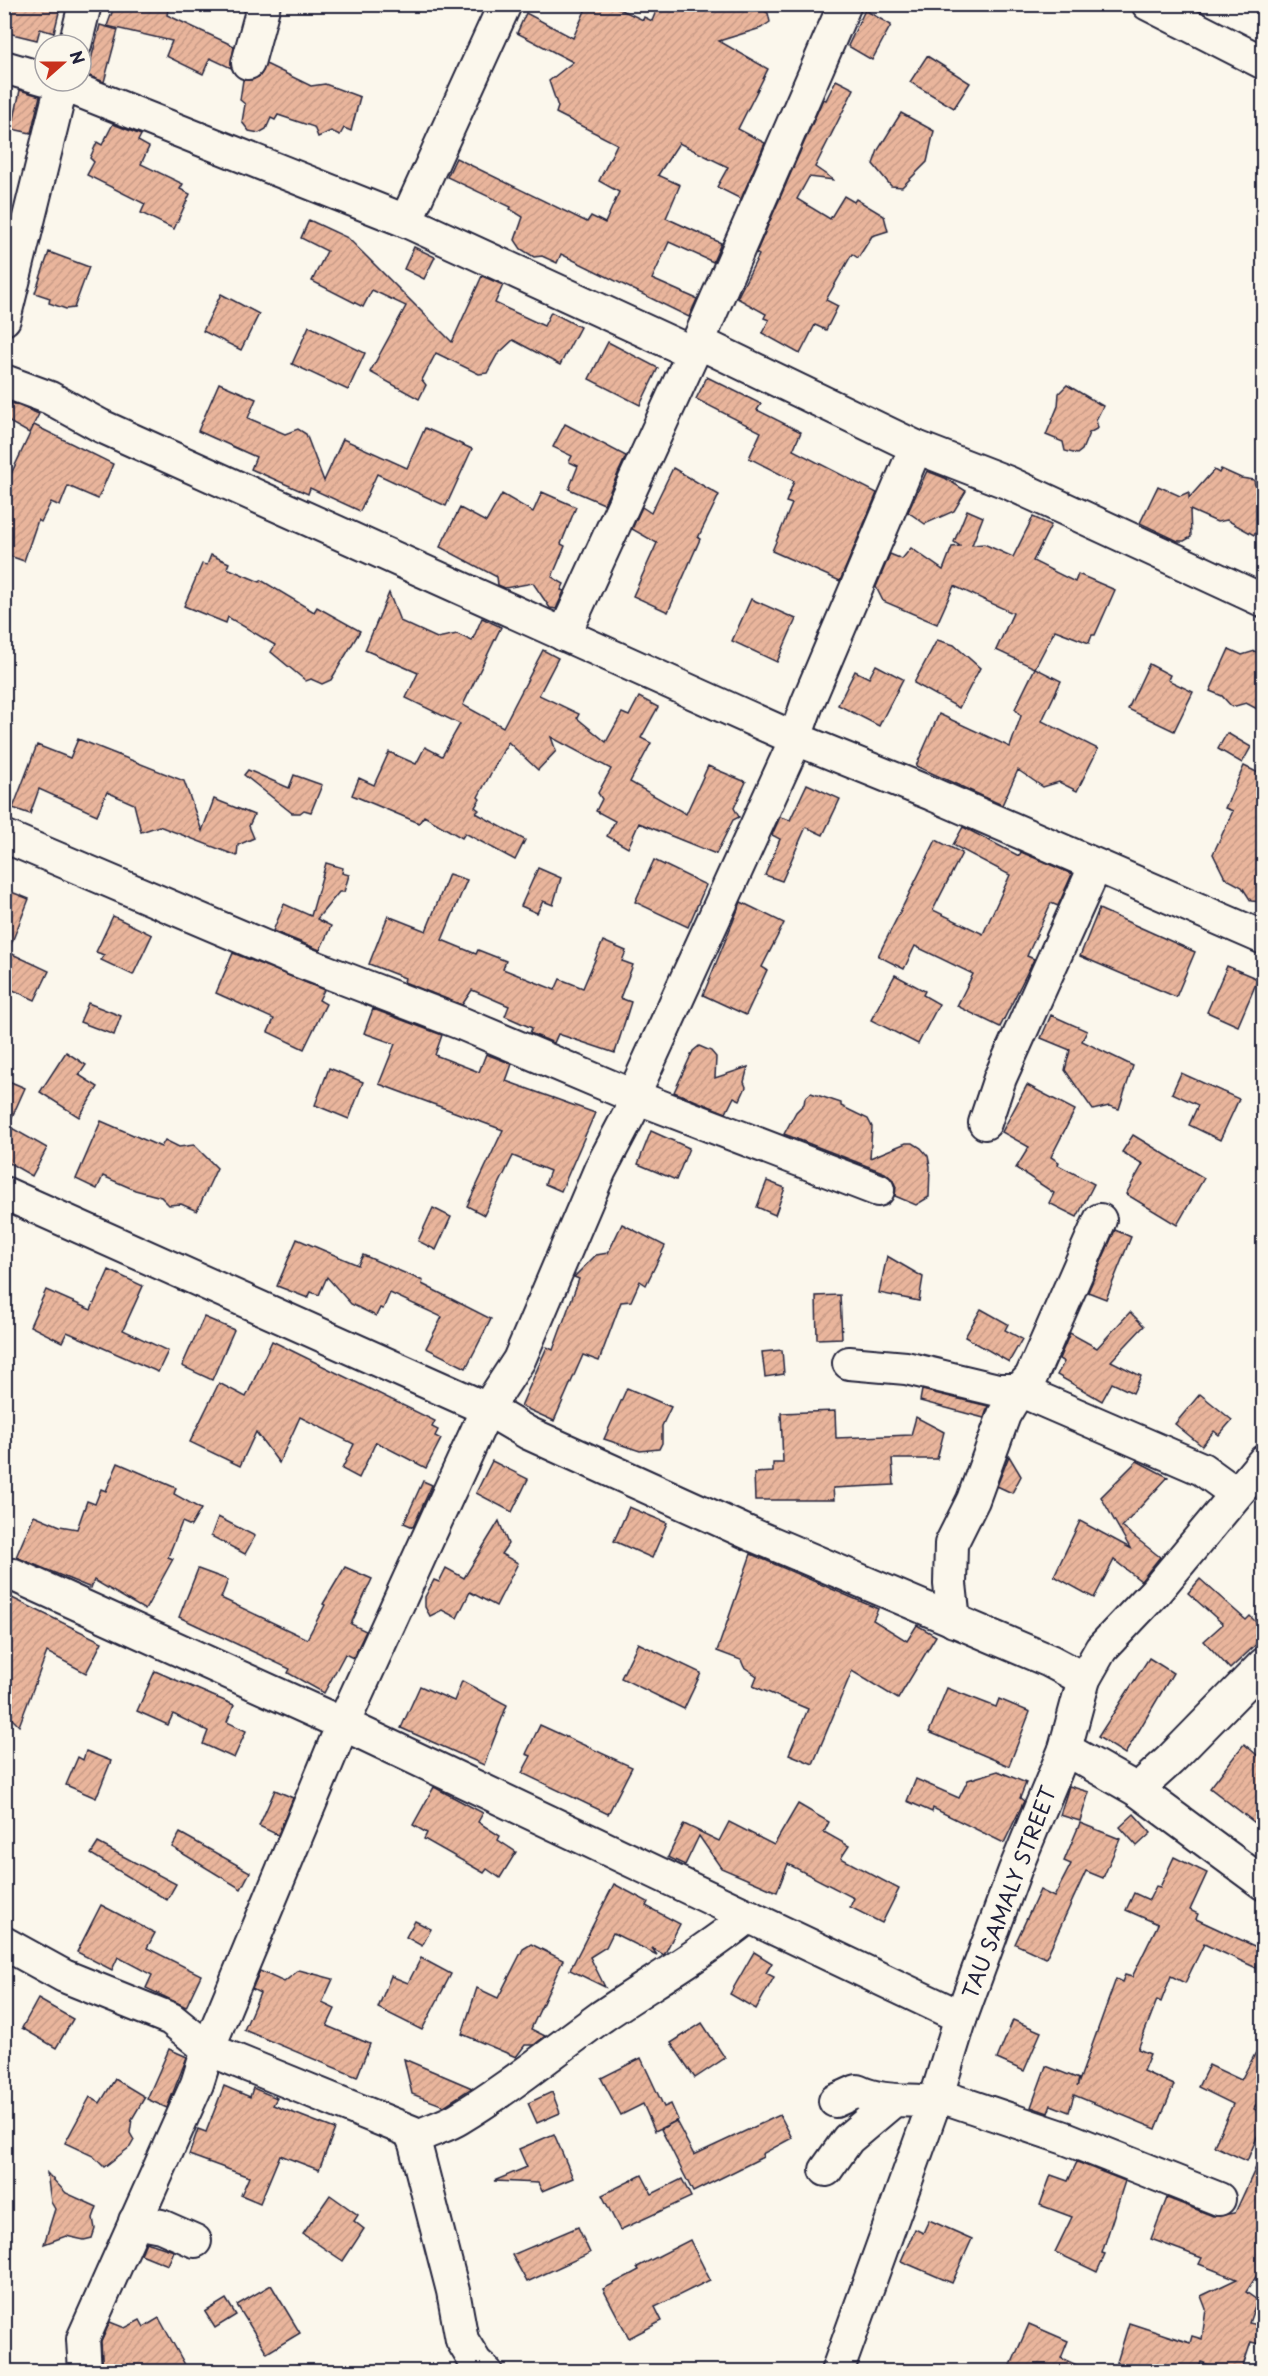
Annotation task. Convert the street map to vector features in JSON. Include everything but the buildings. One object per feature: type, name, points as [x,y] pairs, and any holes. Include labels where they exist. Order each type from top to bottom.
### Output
[{"type":"street","points":[[78,33],[85,4]]},
{"type":"street","points":[[248,63],[264,4]]},
{"type":"street","points":[[406,221],[505,4]]},
{"type":"street","points":[[564,635],[696,347],[845,4]]},
{"type":"street","points":[[1148,4],[1263,63]]},
{"type":"street","points":[[4,67],[33,75]]},
{"type":"street","points":[[4,319],[58,93]]},
{"type":"street","points":[[88,93],[406,221],[696,347],[916,447],[1009,483],[1263,601]]},
{"type":"street","points":[[4,381],[50,398],[101,426],[794,738],[932,794],[1095,867],[1263,938]]},
{"type":"street","points":[[85,2372],[83,2339],[197,2085],[208,2049],[343,1724],[487,1409],[519,1360],[600,1170],[630,1113],[633,1096],[790,752],[916,447]]},
{"type":"street","points":[[4,836],[291,958],[463,1024],[633,1096],[878,1190]]},
{"type":"street","points":[[985,1123],[1000,1078],[1095,867]]},
{"type":"street","points":[[6,1196],[487,1409],[539,1438],[753,1535],[1050,1661],[1084,1679]]},
{"type":"street","points":[[954,1621],[950,1584],[951,1544],[973,1500],[1004,1415],[1019,1390],[1031,1377],[1100,1220]]},
{"type":"street","points":[[849,1363],[906,1368],[998,1390],[1019,1390],[1054,1403],[1202,1469],[1234,1493]]},
{"type":"street","name":"TAU SAMALY STREET","points":[[837,2372],[935,2099],[961,2017],[1015,1870],[1065,1749],[1084,1679],[1101,1649],[1155,1592],[1234,1493],[1263,1461]]},
{"type":"street","points":[[4,1575],[14,1575],[343,1724],[961,2017]]},
{"type":"street","points":[[1137,1790],[1170,1760],[1263,1664]]},
{"type":"street","points":[[1065,1749],[1137,1790],[1263,1884]]},
{"type":"street","points":[[413,2139],[430,2129],[456,2120],[494,2096],[601,2018],[717,1942],[749,1917]]},
{"type":"street","points":[[4,1943],[64,1976],[171,2019],[208,2049],[412,2132],[453,2291],[462,2340],[476,2363],[486,2372]]},
{"type":"street","points":[[835,2101],[857,2091],[869,2097],[893,2101],[935,2099],[1065,2138],[1219,2199]]},
{"type":"street","points":[[826,2170],[848,2139],[893,2101]]},
{"type":"street","points":[[135,2221],[161,2226],[195,2241]]}]
